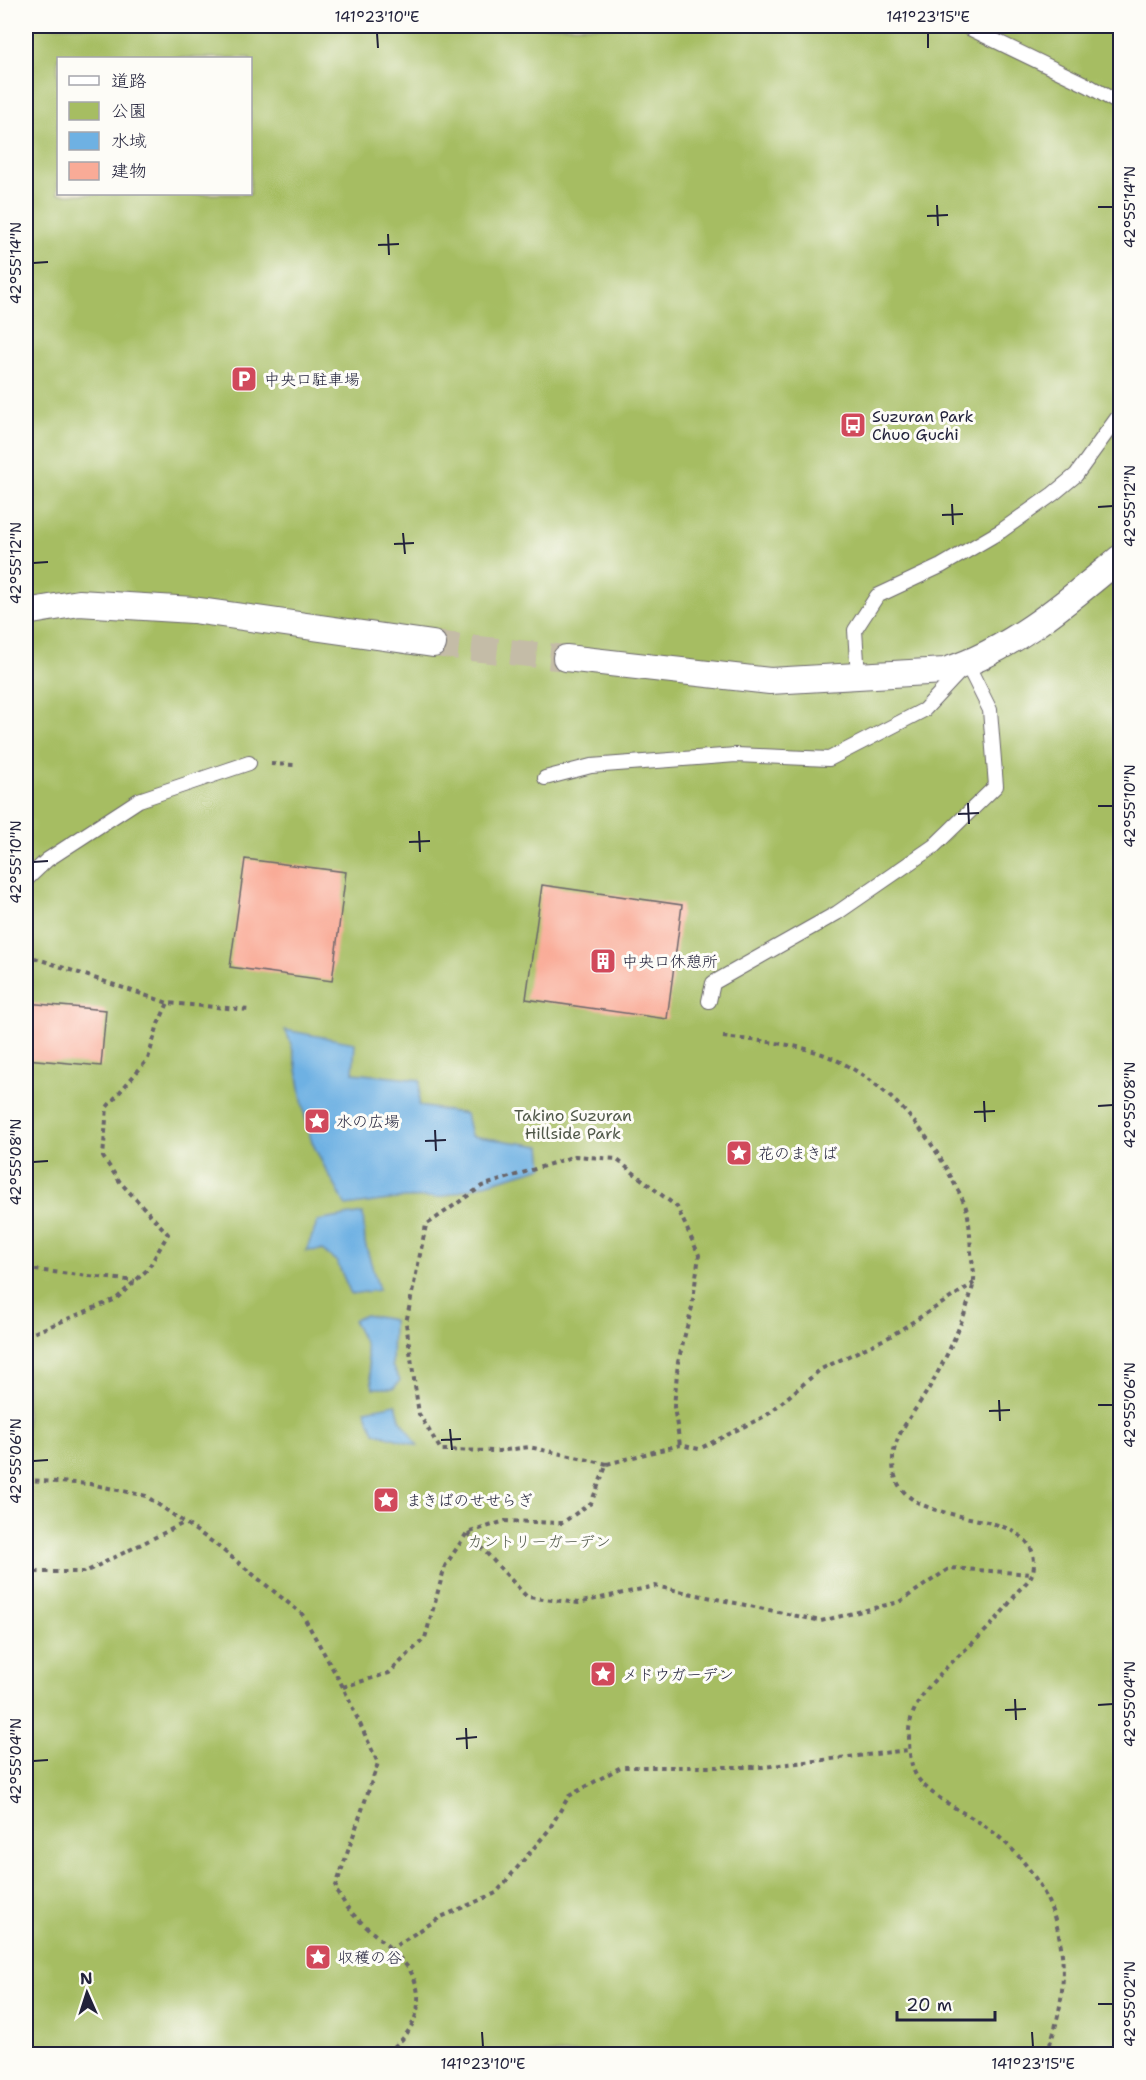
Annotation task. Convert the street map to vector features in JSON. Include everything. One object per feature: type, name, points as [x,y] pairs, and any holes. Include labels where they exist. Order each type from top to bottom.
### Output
[{"type":"street","points":[[566,658],[770,681],[945,671],[967,664],[1016,638],[1120,558]]},
{"type":"street","points":[[26,612],[79,603],[194,610],[433,644]]},
{"type":"lane","points":[[965,26],[1089,86],[1120,104]]},
{"type":"lane","points":[[858,677],[855,630],[877,596],[951,561],[1000,531],[1053,494],[1076,475],[1120,414]]},
{"type":"lane","points":[[545,778],[591,766],[725,756],[829,759],[924,710],[967,664],[990,710],[996,786],[924,853],[837,913],[713,983],[709,1001]]},
{"type":"lane","points":[[26,880],[47,860],[139,800],[249,763]]},
{"type":"path","points":[[26,955],[168,1003],[250,1010]]},
{"type":"path","points":[[26,1336],[116,1299],[148,1269],[168,1234],[120,1182],[103,1158],[107,1107],[148,1059],[158,1024],[168,1003]]},
{"type":"path","points":[[723,1037],[775,1042],[831,1057],[882,1089],[913,1120],[937,1154],[967,1209],[975,1282],[956,1336],[930,1387],[902,1431],[892,1459],[894,1473],[905,1494],[926,1506],[1015,1531],[1029,1542],[1035,1558],[1032,1574],[991,1625],[965,1648],[920,1700],[908,1728],[909,1750],[915,1774],[942,1800],[986,1827],[1023,1861],[1047,1895],[1060,1939],[1064,1979],[1055,2032],[1046,2055]]},
{"type":"path","points":[[680,1445],[674,1407],[678,1362],[692,1307],[699,1254],[677,1207],[616,1159],[575,1156],[482,1186],[426,1225],[406,1323],[419,1414],[441,1450],[499,1451],[529,1447],[607,1464],[680,1445],[699,1449],[767,1415],[820,1370],[889,1337],[975,1282]]},
{"type":"path","points":[[26,1269],[136,1281]]},
{"type":"path","points":[[343,1687],[389,1673],[425,1638],[444,1566],[467,1533],[505,1521],[562,1523],[591,1503],[607,1464]]},
{"type":"path","points":[[26,1480],[90,1484],[146,1497],[214,1543],[302,1614],[343,1687],[378,1762],[335,1889],[351,1912],[412,1975],[418,2004],[412,2028],[397,2047],[383,2055]]},
{"type":"path","points":[[26,1572],[85,1572],[185,1523]]},
{"type":"path","points":[[467,1533],[527,1597],[578,1603],[655,1586],[821,1621],[899,1602],[950,1568],[1032,1574]]},
{"type":"path","points":[[389,1950],[441,1917],[496,1893],[548,1831],[569,1796],[621,1767],[763,1767],[909,1750]]},
{"type":"green space","name":"Takino Suzuran Hillside Park","points":[[26,26],[1120,26],[1120,2054],[26,2054]]},
{"type":"water","points":[[285,1030],[355,1043],[353,1073],[420,1080],[419,1106],[466,1114],[471,1136],[541,1146],[543,1167],[441,1197],[403,1198],[346,1206],[311,1139],[294,1054]]},
{"type":"water","points":[[363,1213],[365,1243],[379,1290],[351,1294],[337,1262],[322,1250],[306,1251],[318,1221]]},
{"type":"water","points":[[365,1315],[393,1320],[392,1366],[400,1380],[394,1388],[373,1388],[365,1344],[353,1320]]},
{"type":"water","points":[[396,1404],[400,1419],[418,1446],[374,1432],[365,1410]]},
{"type":"building","points":[[245,859],[346,872],[332,981],[230,967]]},
{"type":"building","name":"中央口休憩所","points":[[542,885],[682,905],[667,1019],[526,999]]},
{"type":"building","points":[[26,1003],[106,1010],[101,1066],[26,1059]]},
{"type":"tunnel","points":[[433,644],[566,658]]},
{"type":"place","name":"中央口駐車場","points":[[244,379]]},
{"type":"place","name":"Suzuran Park Chuo Guchi","points":[[853,425]]},
{"type":"place","name":"中央口休憩所","points":[[603,961]]},
{"type":"place","name":"水の広場","points":[[317,1121]]},
{"type":"place","name":"花のまきば","points":[[739,1153]]},
{"type":"place","name":"まきばのせせらぎ","points":[[386,1500]]},
{"type":"place","name":"メドウガーデン","points":[[603,1674]]},
{"type":"place","name":"収穫の谷","points":[[318,1957]]},
{"type":"park label","name":"カントリーガーデン","points":[[539,1541]]}]
